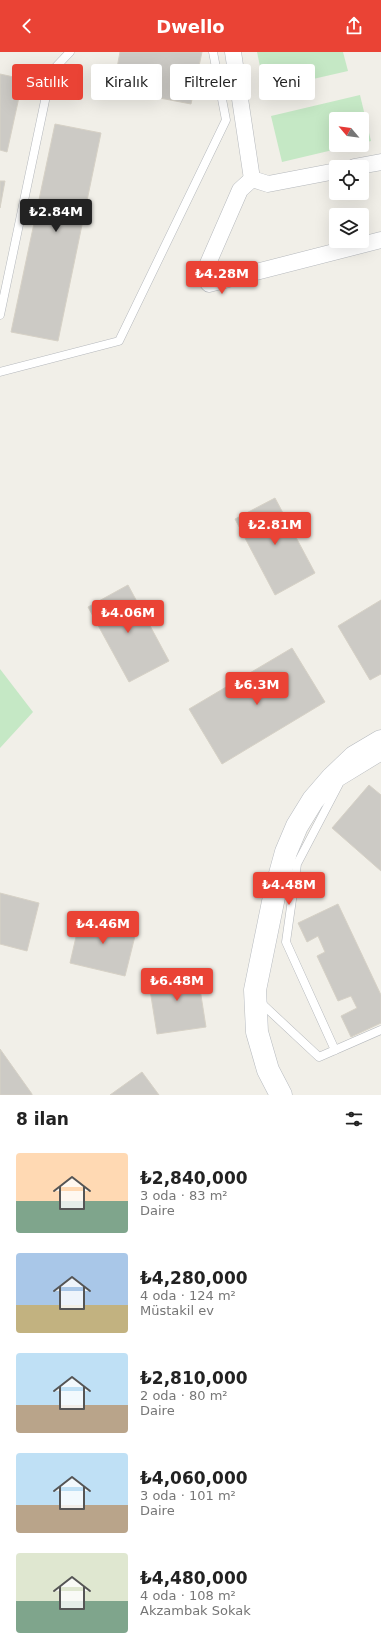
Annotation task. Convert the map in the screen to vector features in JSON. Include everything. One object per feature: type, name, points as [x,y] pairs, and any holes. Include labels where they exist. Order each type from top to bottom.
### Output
[{"type":"street","points":[[233,52],[252,178]]},
{"type":"street","points":[[369,164],[381,162]]},
{"type":"street","points":[[252,178],[268,184],[329,171]]},
{"type":"street","points":[[252,178],[240,190],[206,268],[204,278],[209,284],[381,240]]},
{"type":"street","points":[[281,1095],[268,1070],[257,1032],[255,990],[275,892],[286,852],[297,826],[313,800],[342,767],[354,757],[381,741]]},
{"type":"lane","points":[[0,315],[51,72],[70,52]]},
{"type":"lane","points":[[0,372],[119,341],[226,120],[213,52]]},
{"type":"lane","points":[[335,1050],[286,942],[297,864],[340,782],[381,756]]},
{"type":"lane","points":[[255,997],[319,1057],[381,1030]]},
{"type":"green space","points":[[257,52],[343,52],[348,71],[315,79],[315,64],[260,64]]},
{"type":"green space","points":[[360,95],[364,112],[329,112],[329,151],[282,162],[271,116]]},
{"type":"green space","points":[[0,669],[33,712],[0,748]]},
{"type":"building","points":[[120,52],[202,52],[199,64],[170,64],[170,100],[162,98],[162,64],[118,64]]},
{"type":"building","points":[[0,74],[12,77],[12,100],[18,100],[7,152],[0,150]]},
{"type":"building","points":[[170,100],[192,100],[191,104]]},
{"type":"building","points":[[55,124],[101,133],[58,341],[11,332]]},
{"type":"building","points":[[0,181],[5,181],[0,208]]},
{"type":"building","points":[[275,498],[315,573],[275,595],[235,519]]},
{"type":"building","points":[[128,585],[169,661],[129,682],[88,607]]},
{"type":"building","points":[[381,600],[381,674],[370,680],[338,626]]},
{"type":"building","points":[[292,648],[325,702],[222,764],[189,709]]},
{"type":"building","points":[[369,785],[381,795],[381,871],[332,828]]},
{"type":"building","points":[[0,893],[39,903],[27,951],[0,944]]},
{"type":"building","points":[[338,904],[381,995],[381,1023],[351,1037],[341,1016],[357,1008],[351,996],[338,1001],[317,956],[325,952],[318,936],[307,942],[298,923]]},
{"type":"building","points":[[81,915],[137,928],[125,976],[70,963]]},
{"type":"building","points":[[197,970],[206,1027],[157,1034],[148,977]]},
{"type":"building","points":[[0,1049],[32,1094],[32,1095],[0,1095]]},
{"type":"building","points":[[142,1072],[159,1095],[110,1095]]}]
